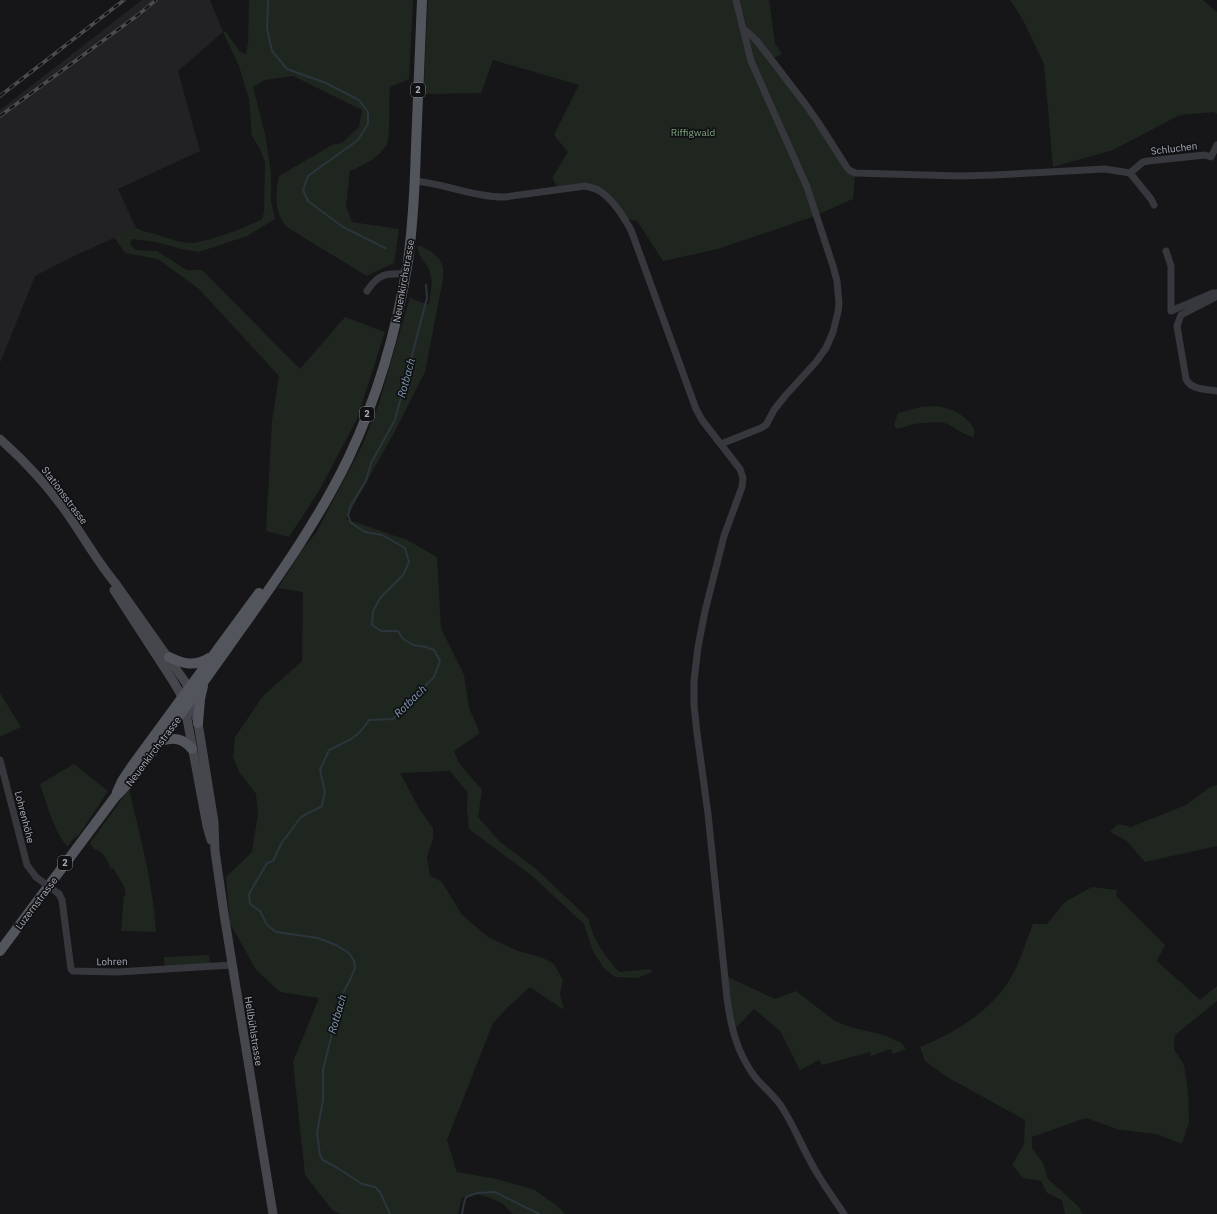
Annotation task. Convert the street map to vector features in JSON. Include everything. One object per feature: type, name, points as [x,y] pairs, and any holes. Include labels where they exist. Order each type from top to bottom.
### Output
[{"type":"main road","name":"Neuenkirchstrasse","points":[[115,797],[122,781],[132,766],[204,681],[289,561],[334,485],[347,460],[367,414],[379,382],[400,303],[411,230],[415,181],[422,0]]},
{"type":"main road","name":"Stationsstrasse","points":[[0,439],[19,456],[45,484],[70,518],[105,571],[182,675],[188,688]]},
{"type":"main road","name":"Neuenkirchstrasse","points":[[115,797],[128,785],[161,741],[186,702],[188,688],[287,556],[300,542]]},
{"type":"main road","name":"Stationsstrasse","points":[[105,571],[114,590],[186,702]]},
{"type":"main road","points":[[169,657],[182,663],[192,664],[200,662],[212,655]]},
{"type":"main road","points":[[198,723],[200,698],[204,681]]},
{"type":"main road","name":"Hellbühlstrasse","points":[[186,702],[198,723],[214,822],[215,851],[232,966],[272,1214]]},
{"type":"main road","name":"Hellbühlstrasse","points":[[186,702],[192,749],[207,826],[215,851]]},
{"type":"main road","points":[[161,741],[170,738],[178,738],[188,744],[192,749]]},
{"type":"main road","name":"Luzernstrasse","points":[[0,951],[115,797]]},
{"type":"street","points":[[721,444],[766,425],[784,396],[816,362],[826,348],[833,332],[839,303],[837,281],[833,266],[807,187],[752,61],[736,0]]},
{"type":"street","points":[[743,29],[761,47],[818,122],[846,166],[849,170],[855,173],[960,176],[1105,168],[1130,173],[1154,205]]},
{"type":"street","name":"Schluchen","points":[[1130,173],[1143,162],[1148,161],[1205,155],[1211,157],[1217,145]]},
{"type":"street","points":[[415,181],[492,197],[506,197],[585,186],[597,189],[604,195],[616,208],[631,230],[696,409],[702,420],[740,469],[743,478],[742,487],[724,536],[698,647],[694,681],[694,705],[708,814],[731,1026],[737,1045],[755,1077],[782,1108],[814,1169],[844,1214]]},
{"type":"street","points":[[1166,251],[1171,266],[1171,311],[1213,293],[1217,293]]},
{"type":"street","points":[[368,291],[373,282],[385,275],[405,274]]},
{"type":"street","points":[[1217,293],[1214,298],[1181,316],[1177,326],[1188,384],[1195,387],[1217,391]]},
{"type":"street","name":"Lohrenhöhe","points":[[0,760],[27,865],[36,877],[59,894]]},
{"type":"street","name":"Lohren","points":[[59,894],[62,900],[72,971],[117,972],[232,966]]},
{"type":"shaded area","points":[[142,0],[210,0],[223,32],[178,71],[200,151],[118,189],[136,228],[72,257],[35,276],[0,363],[0,110]]},
{"type":"green space","points":[[249,0],[413,0],[409,79],[390,87],[389,134],[387,144],[380,153],[366,164],[350,171],[346,206],[352,222],[399,229],[394,263],[367,276],[288,228],[283,223],[278,210],[276,196],[279,176],[332,145],[342,143],[359,127],[362,110],[293,76],[265,80],[253,87],[265,134],[271,173],[271,201],[275,219],[247,236],[199,252],[156,242],[132,239],[130,244],[135,250],[157,251],[187,270],[202,270],[300,369],[345,317],[385,332],[357,419],[319,491],[289,537],[266,531],[272,421],[279,376],[199,289],[158,259],[125,253],[114,237],[136,228],[177,241],[195,243],[226,234],[262,219],[264,212],[265,162],[259,147],[252,136],[249,99],[239,66],[223,32],[226,32],[240,52],[246,54],[248,42]]},
{"type":"green space","name":"Riffigwald","points":[[428,0],[735,0],[744,37],[754,41],[762,51],[855,176],[853,199],[812,217],[718,249],[663,261],[637,221],[626,219],[600,189],[558,188],[552,178],[568,152],[554,135],[579,85],[493,60],[481,93],[426,94],[424,82]]},
{"type":"green space","points":[[739,0],[769,0],[775,43],[782,54],[773,58],[753,35],[747,27]]},
{"type":"green space","points":[[1010,0],[1203,0],[1217,12],[1217,114],[1213,112],[1180,115],[1113,150],[1053,167],[1044,64],[1023,20]]},
{"type":"green space","points":[[417,245],[435,255],[443,267],[443,279],[425,372],[394,433],[346,519],[407,540],[437,557],[441,628],[464,675],[469,708],[480,733],[454,751],[459,763],[482,790],[478,817],[500,842],[535,868],[589,919],[596,941],[619,972],[650,969],[653,972],[637,978],[615,977],[603,967],[593,951],[584,924],[531,875],[469,829],[467,808],[468,793],[450,771],[400,773],[419,808],[433,828],[433,839],[427,857],[430,876],[442,882],[462,915],[488,937],[518,951],[543,958],[554,964],[563,980],[560,994],[564,1010],[530,987],[493,1023],[447,1140],[457,1172],[497,1179],[535,1190],[556,1205],[565,1214],[513,1214],[501,1203],[476,1194],[462,1198],[458,1214],[340,1214],[332,1210],[305,1175],[293,1062],[319,998],[280,992],[256,970],[230,923],[226,877],[252,852],[258,813],[256,794],[240,773],[233,757],[235,737],[263,696],[302,661],[303,592],[278,588],[304,547],[316,533],[362,446],[379,403],[410,297],[420,302],[429,304],[432,282],[429,269],[419,254]]},
{"type":"green space","points":[[933,406],[949,409],[962,416],[973,428],[973,437],[949,424],[939,422],[914,424],[898,428],[894,425],[898,413],[921,407]]},
{"type":"green space","points":[[0,693],[21,727],[0,737]]},
{"type":"green space","points":[[74,764],[108,791],[79,835],[73,839],[68,846],[59,835],[55,827],[40,784]]},
{"type":"green space","points":[[1217,785],[1217,846],[1145,862],[1127,841],[1110,832],[1118,824],[1131,827],[1186,805],[1209,788]]},
{"type":"green space","points":[[129,789],[149,878],[156,932],[121,931],[124,896],[126,895],[124,886],[113,868],[111,869],[105,856],[94,849],[90,843]]},
{"type":"green space","points":[[1092,887],[1117,890],[1116,896],[1165,945],[1157,961],[1200,1000],[1217,986],[1217,1001],[1175,1035],[1174,1049],[1184,1065],[1188,1092],[1189,1122],[1182,1144],[1156,1134],[1120,1130],[1086,1118],[1032,1137],[1032,1148],[1043,1163],[1048,1179],[1078,1206],[1083,1214],[1065,1214],[1062,1200],[1047,1193],[1041,1181],[1023,1178],[1012,1165],[1024,1144],[1025,1120],[947,1077],[925,1061],[920,1047],[962,1026],[987,1007],[1007,984],[1015,970],[1033,924],[1047,924],[1065,902]]},
{"type":"green space","points":[[209,955],[210,964],[165,967],[164,957]]},
{"type":"green space","points":[[726,976],[775,999],[796,991],[835,1021],[850,1027],[884,1035],[902,1043],[906,1049],[893,1054],[891,1049],[871,1056],[870,1052],[822,1065],[819,1060],[800,1070],[780,1031],[754,1009],[734,1030]]},
{"type":"waterway","name":"Rotbach","points":[[268,0],[267,28],[272,51],[287,69],[326,83],[359,100],[368,112],[368,124],[358,140],[308,176],[303,190],[308,201],[343,227],[385,248]]},
{"type":"waterway","name":"Rotbach","points":[[390,1214],[380,1192],[375,1187],[362,1184],[323,1160],[320,1155],[317,1133],[323,1100],[323,1070],[341,997],[355,968],[354,961],[349,953],[336,945],[318,938],[276,932],[267,925],[260,911],[250,904],[249,894],[267,863],[273,861],[281,844],[301,817],[322,806],[325,792],[320,770],[329,750],[356,735],[369,720],[393,719],[434,677],[440,661],[434,650],[413,645],[403,639],[398,631],[381,631],[372,625],[373,611],[381,597],[403,575],[409,562],[405,548],[382,535],[365,532],[351,523],[348,515],[351,505],[366,481],[371,463],[395,420],[427,298],[426,285]]},
{"type":"waterway","name":"Rotbach","points":[[462,1214],[466,1197],[477,1193],[495,1192],[539,1214]]},
{"type":"railway","points":[[0,96],[124,0]]},
{"type":"railway","points":[[0,116],[138,15],[156,0]]}]
